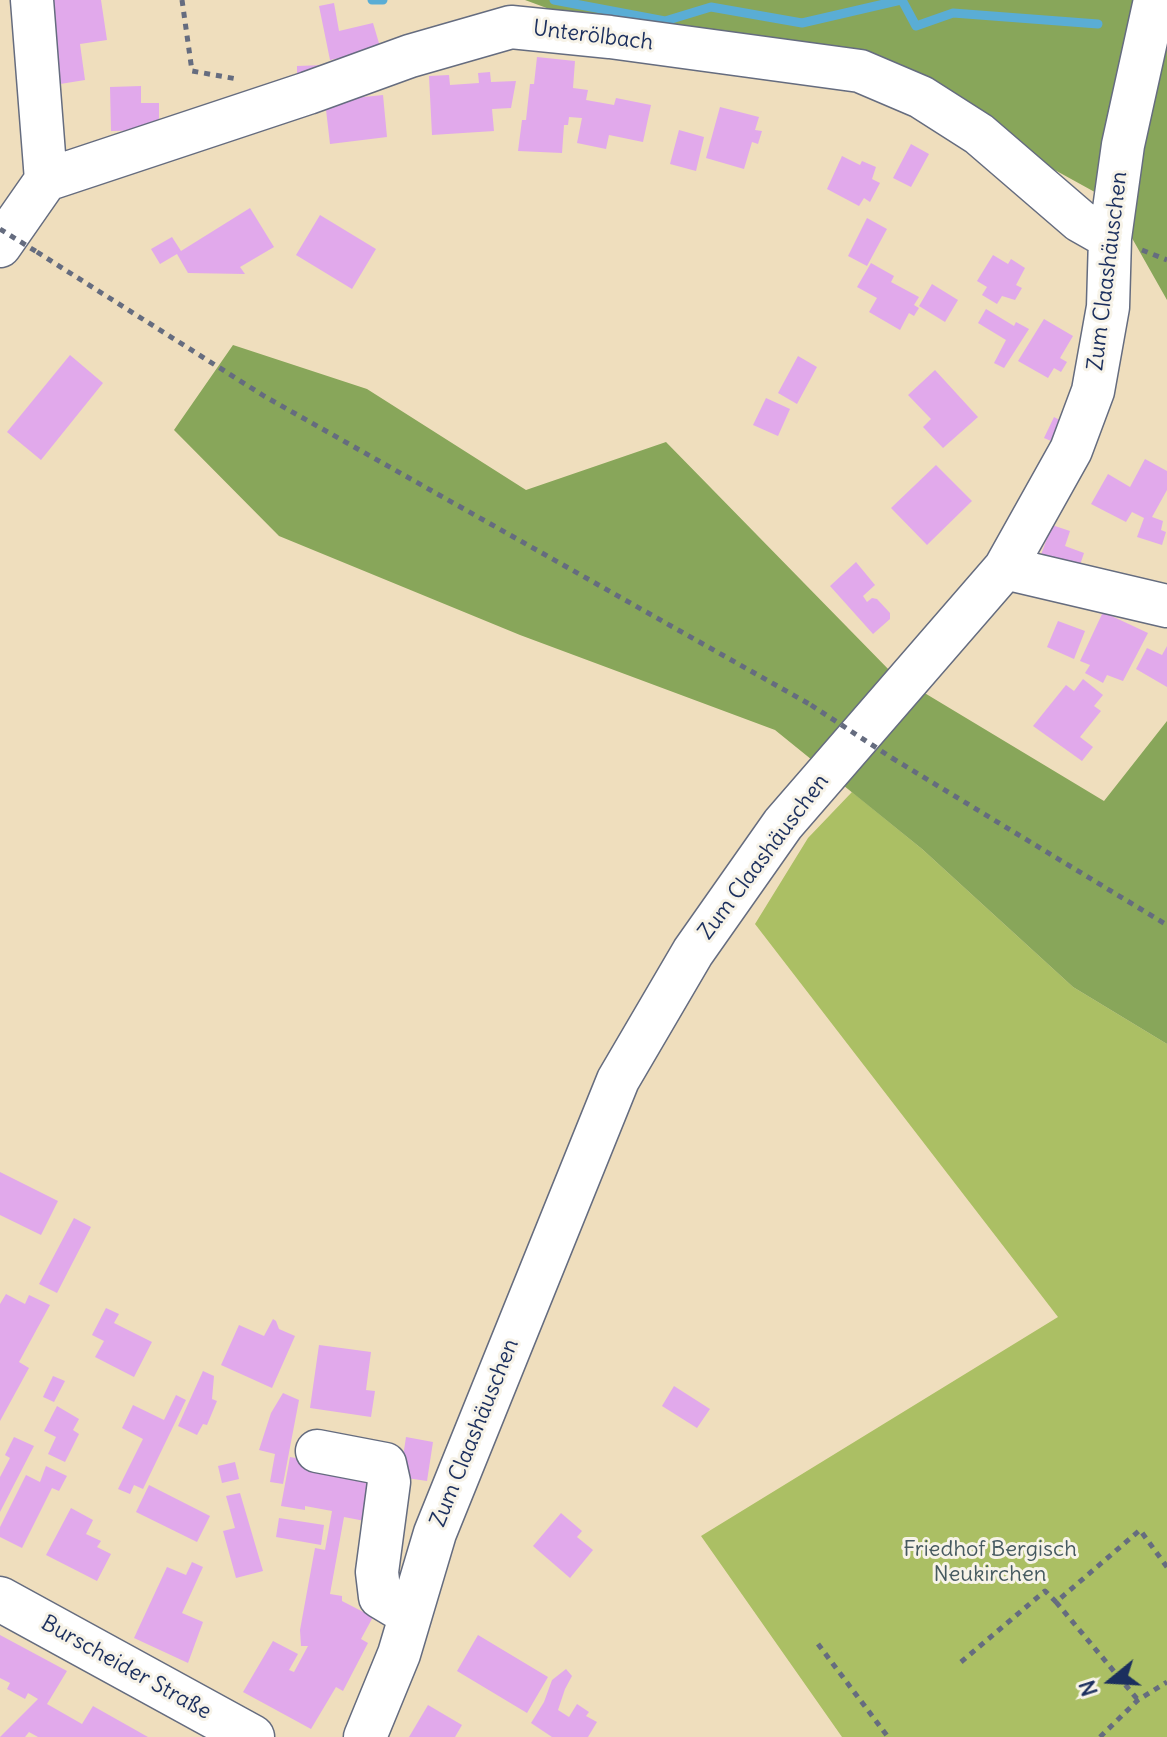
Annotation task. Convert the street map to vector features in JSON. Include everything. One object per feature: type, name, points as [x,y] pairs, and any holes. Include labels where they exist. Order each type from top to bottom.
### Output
[{"type":"main road","name":"Burscheider Straße","points":[[0,1599],[252,1737]]},
{"type":"street","points":[[19,249],[46,180],[32,0]]},
{"type":"street","name":"Zum Claashäuschen","points":[[365,1737],[399,1654],[435,1533],[618,1080],[693,952],[783,824],[1005,568],[1071,450],[1093,391],[1108,307],[1110,238],[1123,145],[1155,0]]},
{"type":"street","name":"Unterölbach","points":[[46,180],[410,56],[511,27],[610,37],[860,71],[921,97],[979,134],[1080,221],[1110,238]]},
{"type":"street","points":[[1005,568],[1167,606]]},
{"type":"street","points":[[317,1451],[385,1464],[389,1482],[377,1572],[380,1597],[410,1615]]},
{"type":"path","points":[[182,0],[192,71],[250,82]]},
{"type":"path","points":[[0,229],[19,249],[264,396],[811,705],[892,758],[1167,925]]},
{"type":"path","points":[[1056,1602],[1140,1530],[1167,1567]]},
{"type":"path","points":[[961,1662],[1045,1591],[1138,1700]]},
{"type":"path","points":[[818,1644],[888,1737]]},
{"type":"path","points":[[1100,1737],[1138,1700],[1167,1682]]},
{"type":"green space","points":[[525,0],[1148,0],[1167,11],[1167,300],[1111,201],[857,61],[598,27]]},
{"type":"green space","points":[[233,345],[367,389],[526,490],[666,442],[893,674],[1104,801],[1167,721],[1167,1044],[1073,987],[922,849],[775,730],[520,635],[279,536],[174,430]]},
{"type":"green space","name":"Friedhof Bergisch Neukirchen","points":[[852,792],[922,849],[1073,987],[1167,1044],[1167,1737],[842,1737],[701,1536],[1058,1317],[755,924],[808,838]]},
{"type":"building","points":[[50,0],[101,0],[107,40],[80,44],[85,80],[54,85],[48,43],[57,41]]},
{"type":"building","points":[[334,3],[339,31],[373,23],[381,50],[330,60],[319,6]]},
{"type":"building","points":[[537,57],[575,61],[573,88],[588,90],[586,100],[614,105],[616,98],[651,105],[643,142],[609,135],[606,149],[577,143],[582,118],[569,117],[568,125],[564,125],[562,153],[518,151],[522,120],[526,120],[530,84],[534,84]]},
{"type":"building","points":[[325,65],[325,78],[297,80],[297,66]]},
{"type":"building","points":[[490,72],[491,82],[516,81],[511,108],[492,109],[494,131],[432,135],[429,76],[449,75],[450,85],[479,83],[478,73]]},
{"type":"building","points":[[141,86],[141,103],[159,103],[159,130],[111,131],[110,87]]},
{"type":"building","points":[[383,95],[387,137],[330,144],[325,101]]},
{"type":"building","points":[[720,107],[759,117],[755,130],[762,131],[758,144],[752,142],[744,169],[706,158]]},
{"type":"building","points":[[679,130],[704,137],[696,171],[670,164]]},
{"type":"building","points":[[911,144],[929,154],[911,187],[893,178]]},
{"type":"building","points":[[842,156],[860,165],[862,161],[876,167],[872,179],[880,183],[870,202],[864,198],[859,206],[827,189]]},
{"type":"building","points":[[250,208],[274,247],[240,267],[245,274],[188,273],[177,254],[160,264],[151,249],[172,237],[181,251]]},
{"type":"building","points":[[320,215],[376,249],[352,289],[296,255]]},
{"type":"building","points":[[867,218],[887,229],[867,266],[848,256]]},
{"type":"building","points":[[993,255],[1008,264],[1011,259],[1025,268],[1016,285],[1022,288],[1015,300],[1002,296],[997,304],[982,295],[987,287],[977,281]]},
{"type":"building","points":[[871,263],[894,276],[891,282],[919,297],[914,305],[919,308],[914,316],[909,313],[900,330],[869,312],[877,298],[857,287]]},
{"type":"building","points":[[932,284],[958,300],[945,322],[919,306]]},
{"type":"building","points":[[986,309],[1014,326],[1016,322],[1029,329],[1004,368],[994,363],[1006,340],[978,323]]},
{"type":"building","points":[[1044,319],[1073,336],[1060,358],[1067,362],[1061,372],[1054,368],[1048,378],[1018,361]]},
{"type":"building","points":[[70,355],[103,383],[41,460],[7,432]]},
{"type":"building","points":[[798,356],[817,367],[797,404],[778,393]]},
{"type":"building","points":[[935,370],[978,417],[943,448],[923,427],[931,419],[908,395]]},
{"type":"building","points":[[766,398],[790,409],[778,436],[753,425]]},
{"type":"building","points":[[1054,417],[1067,424],[1058,444],[1044,438]]},
{"type":"building","points":[[1145,459],[1167,471],[1167,490],[1152,517],[1163,521],[1161,530],[1166,532],[1162,545],[1137,537],[1144,518],[1132,512],[1126,522],[1091,504],[1108,474],[1130,487]]},
{"type":"building","points":[[936,465],[972,501],[927,545],[891,508]]},
{"type":"building","points":[[1052,525],[1070,531],[1065,546],[1084,553],[1077,574],[1039,560]]},
{"type":"building","points":[[856,562],[875,585],[863,596],[867,602],[877,599],[890,613],[890,619],[873,634],[830,586]]},
{"type":"building","points":[[1103,612],[1148,633],[1123,681],[1107,675],[1103,683],[1085,673],[1090,665],[1080,661]]},
{"type":"building","points":[[1058,621],[1085,631],[1074,659],[1047,647]]},
{"type":"building","points":[[1167,646],[1167,687],[1136,669],[1147,648],[1162,655]]},
{"type":"building","points":[[1083,679],[1103,695],[1094,706],[1101,711],[1080,737],[1093,747],[1082,761],[1033,726],[1066,685],[1074,691]]},
{"type":"building","points":[[0,1172],[58,1201],[41,1235],[0,1215]]},
{"type":"building","points":[[74,1218],[91,1227],[57,1293],[39,1284]]},
{"type":"building","points":[[6,1294],[25,1304],[29,1295],[50,1305],[19,1362],[29,1368],[0,1421],[0,1304]]},
{"type":"building","points":[[106,1308],[119,1314],[114,1323],[152,1342],[134,1377],[95,1357],[104,1341],[92,1335]]},
{"type":"building","points":[[273,1319],[279,1329],[295,1336],[272,1388],[221,1365],[239,1325],[264,1336]]},
{"type":"building","points":[[319,1345],[371,1352],[366,1390],[375,1391],[371,1417],[310,1408]]},
{"type":"building","points":[[203,1371],[214,1376],[212,1399],[217,1401],[207,1425],[203,1424],[197,1435],[178,1426]]},
{"type":"building","points":[[53,1376],[65,1381],[54,1402],[43,1397]]},
{"type":"building","points":[[674,1386],[710,1409],[697,1428],[662,1406]]},
{"type":"building","points":[[283,1393],[299,1400],[283,1484],[270,1482],[275,1454],[259,1450],[271,1413]]},
{"type":"building","points":[[176,1395],[186,1400],[143,1489],[134,1485],[130,1494],[118,1489],[143,1439],[122,1428],[133,1405],[164,1420]]},
{"type":"building","points":[[57,1406],[79,1419],[73,1430],[79,1434],[65,1462],[48,1454],[56,1437],[44,1431]]},
{"type":"building","points":[[14,1437],[34,1446],[0,1512],[0,1477],[10,1458],[5,1455]]},
{"type":"building","points":[[406,1437],[433,1442],[427,1481],[400,1477]]},
{"type":"building","points":[[290,1457],[379,1473],[370,1522],[344,1517],[330,1594],[342,1596],[342,1601],[373,1617],[361,1639],[368,1643],[343,1691],[336,1687],[311,1729],[243,1692],[273,1641],[298,1654],[289,1670],[294,1672],[308,1646],[301,1646],[300,1630],[315,1548],[325,1550],[332,1511],[281,1506]]},
{"type":"building","points":[[235,1462],[239,1479],[222,1483],[218,1466]]},
{"type":"building","points":[[46,1466],[67,1476],[59,1491],[52,1488],[22,1548],[0,1537],[0,1527],[26,1475],[40,1482]]},
{"type":"building","points":[[149,1485],[210,1516],[197,1542],[136,1512]]},
{"type":"building","points":[[240,1493],[263,1571],[236,1578],[223,1531],[235,1528],[226,1496]]},
{"type":"building","points":[[71,1508],[93,1520],[86,1534],[101,1541],[97,1547],[111,1554],[97,1581],[46,1555]]},
{"type":"building","points":[[561,1513],[582,1531],[577,1537],[593,1550],[570,1578],[533,1546]]},
{"type":"building","points":[[279,1518],[324,1525],[321,1545],[276,1537]]},
{"type":"building","points":[[192,1562],[203,1567],[182,1613],[203,1622],[188,1663],[134,1638],[167,1567],[186,1575]]},
{"type":"building","points":[[0,1635],[67,1671],[47,1704],[82,1724],[93,1706],[148,1737],[38,1737],[29,1732],[25,1737],[0,1737],[38,1699],[28,1693],[25,1699],[7,1689],[10,1683],[0,1678]]},
{"type":"building","points":[[478,1635],[548,1677],[527,1713],[457,1671]]},
{"type":"building","points":[[566,1669],[572,1676],[558,1710],[569,1717],[577,1704],[589,1712],[586,1716],[597,1722],[588,1737],[552,1737],[531,1723],[544,1702],[552,1680]]},
{"type":"building","points":[[428,1705],[462,1725],[455,1737],[409,1737]]},
{"type":"waterway","points":[[372,0],[383,0]]},
{"type":"waterway","points":[[554,0],[665,21],[711,7],[802,23],[901,0]]},
{"type":"waterway","points":[[902,0],[916,26],[953,13],[1098,24]]}]
